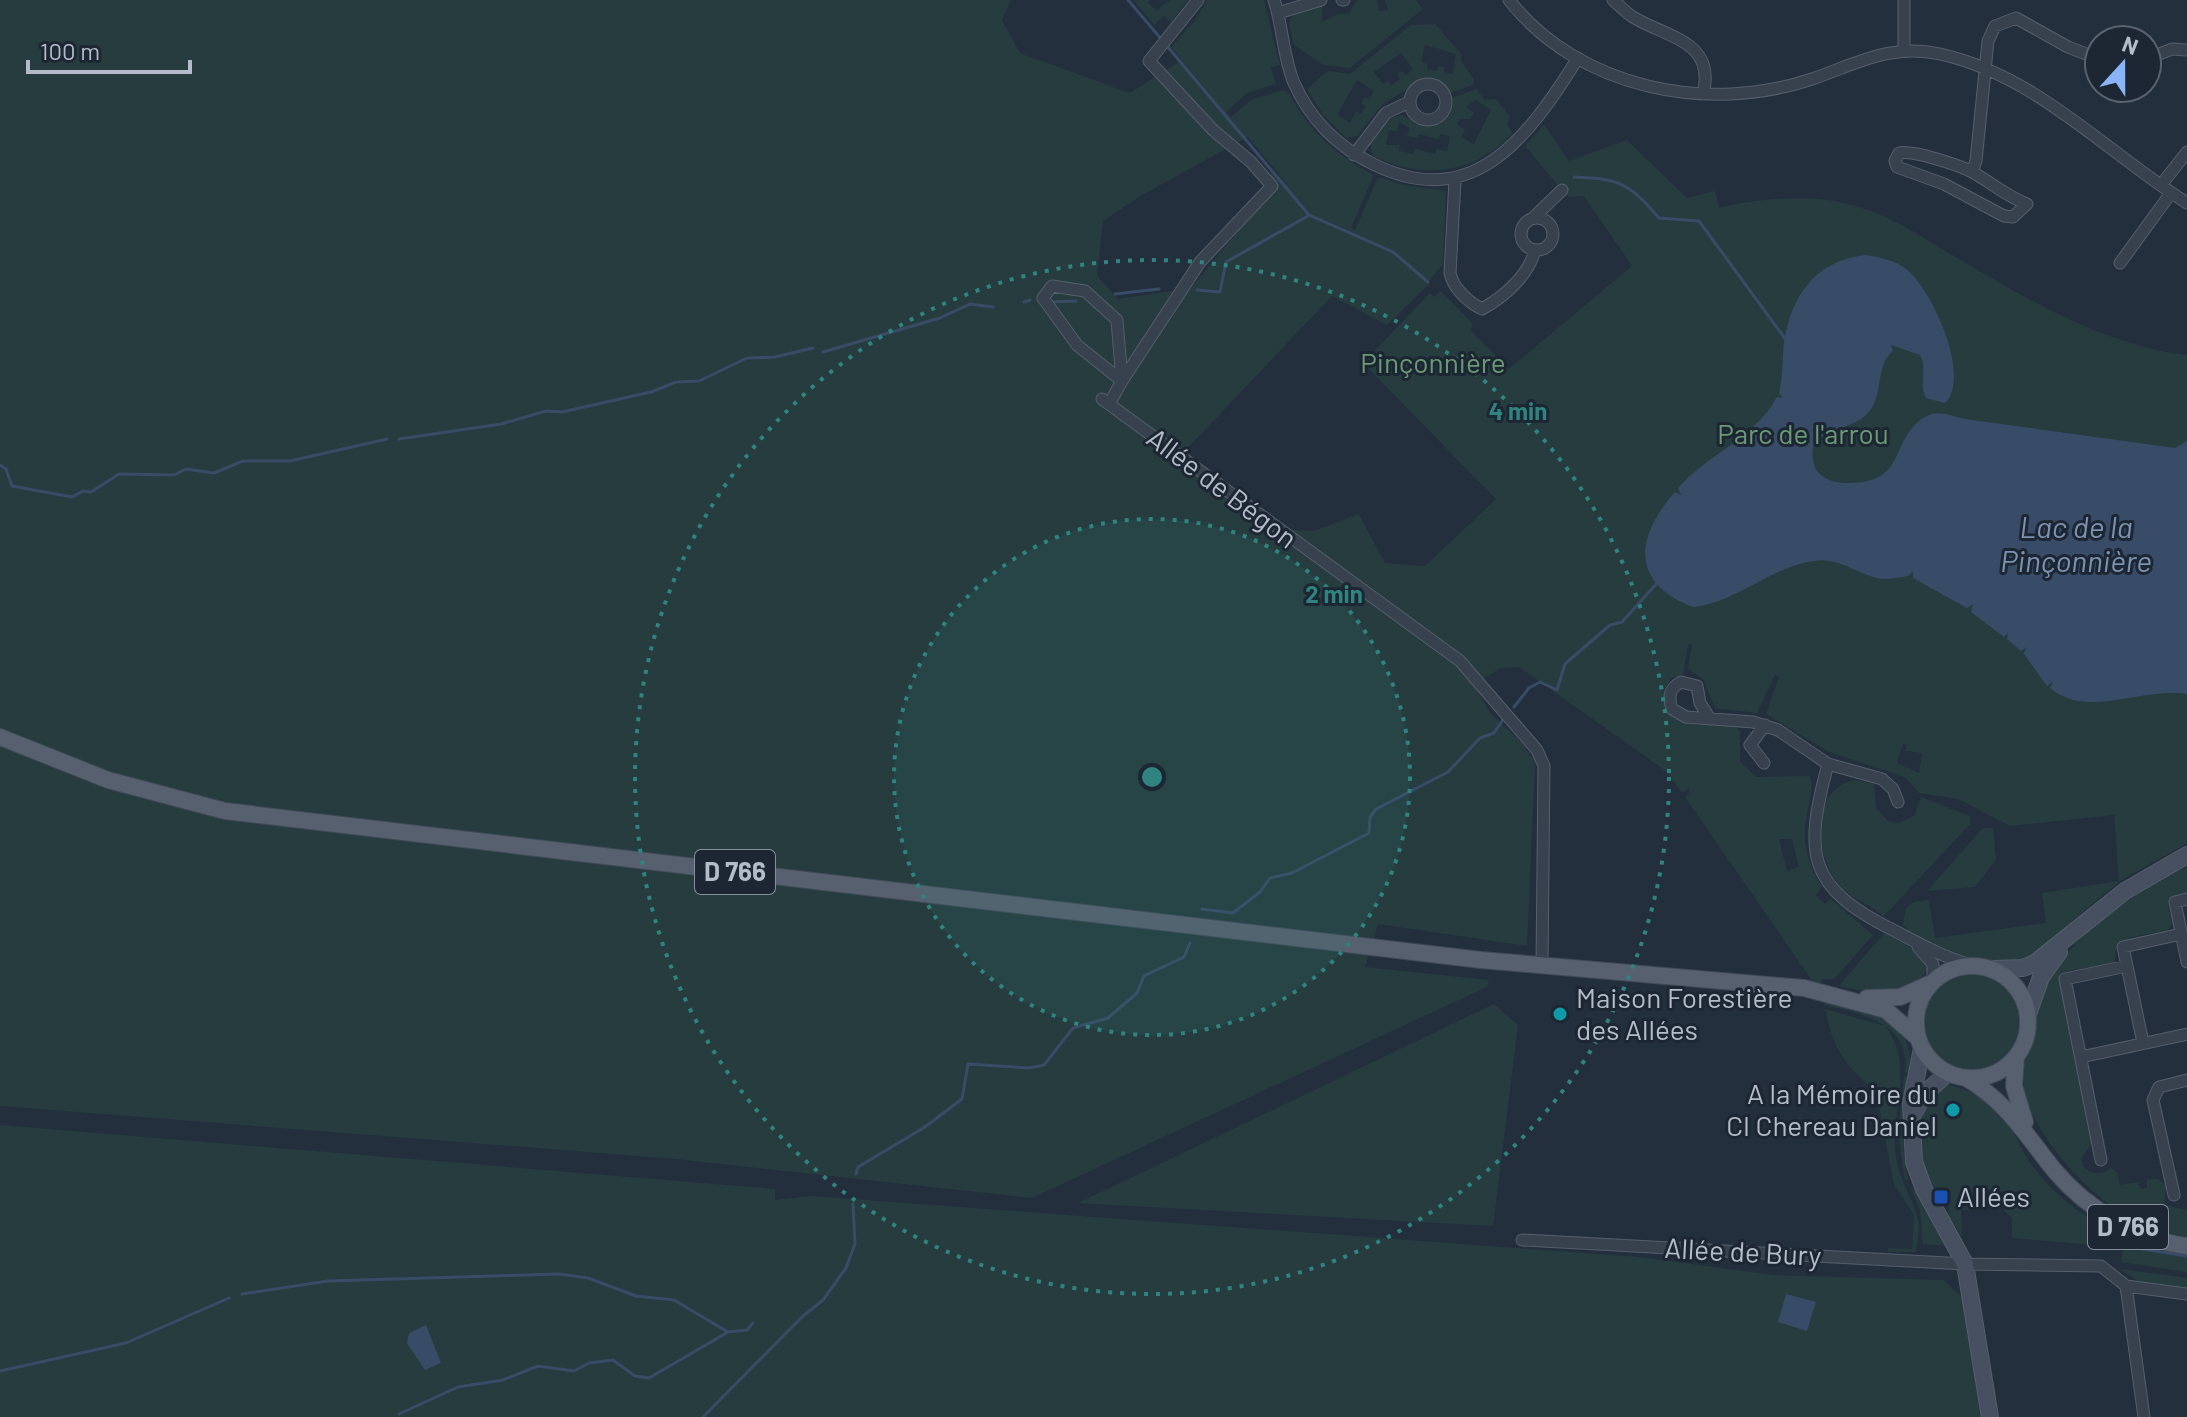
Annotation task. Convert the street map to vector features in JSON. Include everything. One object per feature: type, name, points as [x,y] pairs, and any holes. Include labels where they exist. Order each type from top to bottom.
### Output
[{"type":"main road","name":"D 766","points":[[0,737],[120,784],[225,811],[1542,966],[1785,986],[1845,997],[1886,1010],[1948,1073],[1966,1078],[1997,1098],[2057,1173],[2104,1213],[2151,1238],[2187,1246]]},
{"type":"main road","points":[[1920,1043],[1917,1009],[1932,982],[1951,969],[1972,965],[1993,969],[2017,987],[2028,1014]]},
{"type":"main road","name":"D 766","points":[[1845,997],[1900,997],[1932,982]]},
{"type":"main road","name":"D 766","points":[[2028,1014],[2027,1037],[2016,1057],[2016,1102],[2036,1145]]},
{"type":"main road","points":[[1966,1078],[1989,1076],[2016,1057]]},
{"type":"street","points":[[1122,381],[1200,262],[1272,186],[1149,61],[1198,0]]},
{"type":"street","points":[[1274,0],[1290,71],[1303,101],[1327,132],[1354,155],[1399,175],[1437,182],[1455,180],[1487,165],[1515,144],[1578,58]]},
{"type":"street","points":[[1278,13],[1321,0]]},
{"type":"street","points":[[1509,0],[1550,41],[1578,58],[1639,84],[1703,94],[1787,85],[1812,79],[1858,59],[1904,49],[1940,54],[1986,70],[2045,101],[2187,203]]},
{"type":"street","points":[[1613,0],[1633,18],[1685,40],[1703,68],[1703,94]]},
{"type":"street","points":[[1904,0],[1904,49]]},
{"type":"street","points":[[1966,196],[1974,174],[1990,34],[1995,26],[2008,18],[2024,20],[2083,53]]},
{"type":"street","points":[[2163,53],[2172,49],[2187,50]]},
{"type":"street","points":[[1354,155],[1386,113],[1409,102]]},
{"type":"street","points":[[1906,152],[1974,174],[1989,186],[2027,204],[2013,217],[1897,167],[1895,161],[1899,153],[1906,152]]},
{"type":"street","points":[[2161,185],[2187,152]]},
{"type":"street","points":[[1455,180],[1450,273],[1452,283],[1475,306],[1482,309],[1489,305],[1524,274],[1535,250]]},
{"type":"street","points":[[1534,217],[1545,219],[1553,227],[1553,239],[1546,248],[1535,250],[1525,245],[1520,234],[1524,223],[1562,190]]},
{"type":"street","points":[[2120,263],[2171,193]]},
{"type":"street","points":[[1052,286],[1085,291],[1117,320],[1122,381],[1077,345],[1043,298],[1052,286]]},
{"type":"street","name":"Allée de Bégon","points":[[1122,381],[1105,402],[1460,661],[1537,750],[1544,766],[1542,966]]},
{"type":"street","points":[[1710,719],[1765,725],[1828,764],[1882,779],[1893,789],[1898,802]]},
{"type":"street","points":[[1764,763],[1750,745],[1765,725]]},
{"type":"street","points":[[1828,764],[1814,830],[1820,869],[1828,885],[1854,909],[1953,960],[1972,965]]},
{"type":"street","points":[[1993,969],[2023,968],[2071,936],[2125,891],[2187,855]]},
{"type":"street","points":[[2187,899],[2175,902],[2187,962]]},
{"type":"street","points":[[2143,1043],[2123,947],[2181,934]]},
{"type":"street","points":[[2028,1014],[2041,977],[2071,936]]},
{"type":"street","points":[[1905,937],[1930,958],[1932,982]]},
{"type":"street","points":[[2101,1160],[2065,979],[2127,966]]},
{"type":"street","points":[[2081,1057],[2187,1034]]},
{"type":"street","points":[[1920,1043],[1911,1103],[1917,1172],[1965,1264],[1990,1417]]},
{"type":"street","points":[[1911,1128],[1919,1101],[1948,1073]]},
{"type":"street","points":[[2174,1195],[2153,1100],[2159,1087],[2187,1080]]},
{"type":"street","name":"Allée de Bury","points":[[1522,1240],[1965,1264],[2101,1266],[2126,1286]]},
{"type":"street","points":[[2144,1417],[2126,1286],[2187,1294]]},
{"type":"green space","points":[[0,0],[1011,0],[1002,20],[1020,53],[1130,93],[1180,61],[1211,96],[1171,47],[1194,22],[1207,0],[1264,0],[1280,65],[1271,67],[1276,84],[1247,93],[1226,112],[1231,117],[1251,100],[1284,90],[1289,93],[1305,119],[1325,141],[1374,175],[1351,228],[1355,230],[1378,177],[1404,185],[1446,191],[1443,264],[1429,281],[1422,276],[1429,284],[1387,325],[1332,296],[1179,457],[1278,529],[1314,531],[1359,514],[1385,563],[1425,566],[1496,499],[1363,363],[1430,293],[1434,297],[1441,291],[1472,323],[1471,331],[1509,369],[1632,266],[1584,196],[1568,197],[1525,146],[1544,124],[1569,161],[1627,140],[1687,198],[1715,191],[1719,208],[1798,198],[1844,203],[1878,214],[2074,321],[2129,343],[2187,355],[2187,843],[2120,881],[2026,960],[1980,960],[1926,942],[1903,925],[1906,908],[1914,902],[1929,900],[1935,938],[2046,923],[2042,893],[2119,881],[2114,815],[2010,826],[1958,799],[1919,793],[1905,777],[1829,752],[1766,714],[1779,677],[1775,675],[1757,713],[1715,708],[1703,679],[1688,669],[1692,644],[1688,645],[1683,675],[1672,678],[1664,689],[1665,709],[1683,721],[1736,726],[1740,731],[1740,761],[1756,777],[1810,776],[1805,843],[1822,887],[1816,895],[1825,904],[1831,899],[1873,935],[1834,979],[1822,979],[1820,984],[1806,981],[1811,979],[1685,797],[1691,793],[1688,789],[1682,793],[1666,771],[1519,667],[1501,668],[1474,684],[1490,713],[1521,742],[1535,762],[1527,946],[1378,924],[1365,967],[1489,980],[1487,987],[1032,1198],[676,1159],[0,1106]],"holes":[[[1248,137],[1291,189],[1273,170],[1249,218],[1191,288],[1118,299],[1097,276],[1103,221],[1142,195]],[[1903,744],[1907,745],[1905,751],[1922,753],[1919,773],[1897,763]],[[1779,839],[1792,839],[1799,867],[1787,871]]]},
{"type":"green space","points":[[1133,0],[1150,0],[1148,2],[1156,11],[1170,0],[1188,0],[1171,22],[1164,16],[1154,25]]},
{"type":"green space","points":[[1357,0],[1377,0],[1379,11],[1388,10],[1385,0],[1416,0],[1423,9],[1350,68],[1323,65],[1293,44],[1289,22],[1294,13],[1322,4],[1322,22],[1338,14],[1349,14]]},
{"type":"green space","points":[[1435,24],[1462,55],[1461,61],[1474,79],[1473,85],[1450,93],[1438,81],[1420,80],[1382,105],[1357,136],[1346,138],[1323,115],[1307,89],[1328,71],[1350,74],[1411,25]],"holes":[[[1425,45],[1456,54],[1453,74],[1444,72],[1444,67],[1438,66],[1437,71],[1427,69],[1427,64],[1421,62]],[[1401,53],[1413,69],[1406,75],[1402,71],[1397,74],[1400,79],[1392,85],[1388,81],[1383,84],[1374,72]],[[1357,80],[1374,91],[1369,99],[1365,97],[1361,103],[1365,106],[1361,114],[1356,112],[1350,123],[1337,115]]]},
{"type":"green space","points":[[1476,89],[1485,100],[1496,99],[1510,117],[1507,125],[1513,133],[1481,158],[1447,169],[1411,168],[1373,156],[1370,144],[1392,118],[1402,115],[1426,126],[1438,124],[1450,115],[1452,98]],"holes":[[[1476,100],[1491,110],[1474,144],[1462,137],[1465,130],[1457,124],[1460,119],[1470,119],[1474,113],[1466,107]],[[1399,121],[1409,128],[1407,136],[1418,138],[1419,134],[1439,139],[1440,134],[1450,136],[1447,151],[1437,149],[1435,154],[1415,149],[1414,154],[1399,151],[1400,145],[1386,145],[1389,130],[1397,131]]]},
{"type":"green space","points":[[1857,780],[1874,784],[1876,808],[1888,821],[1899,823],[1914,816],[1921,797],[1970,816],[1970,824],[1884,916],[1842,888],[1833,876],[1822,843],[1823,809],[1830,795],[1841,785]]},
{"type":"green space","points":[[1983,828],[1993,828],[1996,860],[1975,887],[1927,891]]},
{"type":"green space","points":[[2187,867],[2187,892],[2168,906],[2172,923],[2168,930],[2131,937],[2116,948],[2115,960],[2110,964],[2068,971],[2060,985],[2094,1139],[2082,1158],[2082,1165],[2096,1173],[2111,1168],[2117,1172],[2120,1185],[2138,1182],[2141,1189],[2147,1188],[2147,1180],[2156,1178],[2166,1185],[2164,1205],[2187,1210],[2187,1241],[2158,1234],[2130,1220],[2083,1182],[2052,1146],[2034,1118],[2024,1088],[2023,1073],[2033,1038],[2037,996],[2067,953],[2114,910]]},
{"type":"green space","points":[[1885,932],[1922,954],[1930,967],[1911,985],[1889,992],[1839,986]]},
{"type":"green space","points":[[1971,974],[1990,977],[2005,988],[2016,1003],[2019,1022],[2016,1041],[2005,1056],[1990,1067],[1971,1070],[1952,1067],[1937,1056],[1926,1041],[1923,1022],[1926,1003],[1937,988],[1952,977]]},
{"type":"green space","points":[[1823,1001],[1873,1011],[1896,1025],[1909,1052],[1911,1073],[1905,1072],[1905,1055],[1892,1032],[1868,1017],[1825,1005]]},
{"type":"green space","points":[[1494,1004],[1518,1025],[1493,1226],[1078,1203]]},
{"type":"green space","points":[[1825,1009],[1885,1026],[1894,1040],[1901,1070],[1895,1151],[1898,1168],[1918,1220],[1916,1252],[1888,1252],[1888,1248],[1912,1249],[1914,1215],[1894,1184],[1876,1091],[1842,1056],[1832,1036]]},
{"type":"green space","points":[[1904,1076],[1910,1077],[1904,1129],[1908,1179],[1905,1181],[1898,1134]]},
{"type":"green space","points":[[1949,1085],[1973,1093],[2001,1112],[2045,1181],[2069,1203],[2114,1234],[2112,1247],[2012,1238],[2012,1218],[2004,1211],[2006,1192],[1986,1190],[1983,1210],[1961,1210],[1962,1237],[1948,1215],[1949,1207],[1925,1171],[1919,1142],[1922,1112],[1928,1100],[1937,1090]]},
{"type":"green space","points":[[0,1125],[775,1189],[775,1200],[810,1196],[1639,1257],[1773,1275],[1943,1280],[1965,1300],[1983,1417],[0,1417]]},
{"type":"green space","points":[[1911,1188],[1918,1192],[1948,1246],[1923,1244],[1920,1210]]},
{"type":"green space","points":[[2125,1235],[2139,1243],[2187,1253],[2187,1272],[2121,1262]]},
{"type":"green space","points":[[2120,1269],[2187,1278],[2187,1291],[2139,1282]]},
{"type":"water","name":"Lac de la Pinçonnière","points":[[1865,255],[1887,259],[1902,266],[1927,295],[1937,313],[1951,354],[1954,374],[1952,391],[1945,403],[1926,398],[1920,355],[1891,345],[1893,351],[1883,365],[1873,407],[1858,421],[1819,438],[1812,456],[1816,470],[1827,479],[1839,483],[1868,481],[1881,476],[1896,458],[1914,426],[1935,414],[2175,448],[2187,441],[2187,694],[2152,694],[2098,702],[2065,697],[2050,688],[2053,681],[2047,686],[2024,654],[2026,647],[2021,651],[2007,639],[2008,633],[2004,637],[1971,612],[1973,604],[1967,608],[1913,578],[1913,571],[1908,576],[1883,579],[1832,561],[1813,561],[1782,570],[1724,599],[1693,607],[1672,597],[1658,585],[1649,572],[1645,557],[1652,526],[1662,509],[1675,492],[1681,495],[1678,488],[1690,476],[1744,435],[1777,397],[1783,398],[1779,393],[1787,326],[1808,284],[1832,265]]},
{"type":"water","points":[[1786,1294],[1816,1302],[1807,1331],[1778,1322]]},
{"type":"water","points":[[426,1325],[441,1363],[425,1370],[407,1343],[409,1333]]},
{"type":"waterway","points":[[1128,0],[1162,40]]},
{"type":"waterway","points":[[1167,46],[1309,215],[1393,252],[1428,282]]},
{"type":"waterway","points":[[1574,177],[1602,179],[1622,185],[1640,197],[1659,218],[1699,221],[1786,340]]},
{"type":"waterway","points":[[1197,290],[1220,292],[1226,262],[1308,216]]},
{"type":"waterway","points":[[1115,294],[1159,289]]},
{"type":"waterway","points":[[1024,302],[1030,300]]},
{"type":"waterway","points":[[1051,302],[1076,301]]},
{"type":"waterway","points":[[823,352],[940,318],[970,304],[993,307]]},
{"type":"waterway","points":[[399,439],[501,424],[546,411],[562,412],[651,392],[676,382],[699,381],[747,358],[775,357],[813,348]]},
{"type":"waterway","points":[[0,465],[6,469],[12,486],[72,497],[83,491],[91,492],[119,474],[174,475],[186,469],[214,473],[243,461],[290,461],[387,439]]},
{"type":"waterway","points":[[1514,707],[1529,688],[1540,682],[1557,690],[1565,664],[1610,625],[1622,622],[1658,582]]},
{"type":"waterway","points":[[1202,909],[1233,913],[1260,892],[1270,878],[1292,873],[1369,833],[1370,817],[1376,809],[1448,772],[1480,738],[1494,733],[1504,718]]},
{"type":"waterway","points":[[856,1174],[858,1167],[925,1127],[962,1099],[968,1064],[1029,1068],[1044,1065],[1073,1028],[1108,1018],[1137,993],[1144,976],[1184,957],[1190,943]]},
{"type":"waterway","points":[[703,1417],[803,1316],[823,1300],[846,1268],[855,1244],[853,1204]]},
{"type":"waterway","points":[[2124,1246],[2187,1256]]},
{"type":"waterway","points":[[242,1294],[328,1281],[559,1274],[588,1278],[636,1296],[674,1300],[728,1332]]},
{"type":"waterway","points":[[0,1371],[126,1343],[229,1298]]},
{"type":"waterway","points":[[399,1414],[458,1387],[503,1380],[538,1366],[574,1371],[589,1363],[613,1360],[635,1376],[649,1378],[728,1332],[747,1330],[753,1323]]},
{"type":"place","name":"Maison Forestière des Allées","points":[[1560,1014]]},
{"type":"place","name":"A la Mémoire du Cl Chereau Daniel","points":[[1953,1110]]},
{"type":"place","name":"Allées","points":[[1941,1197]]},
{"type":"park label","name":"Pinçonnière","points":[[1433,363]]},
{"type":"park label","name":"Parc de l'arrou","points":[[1803,434]]}]
